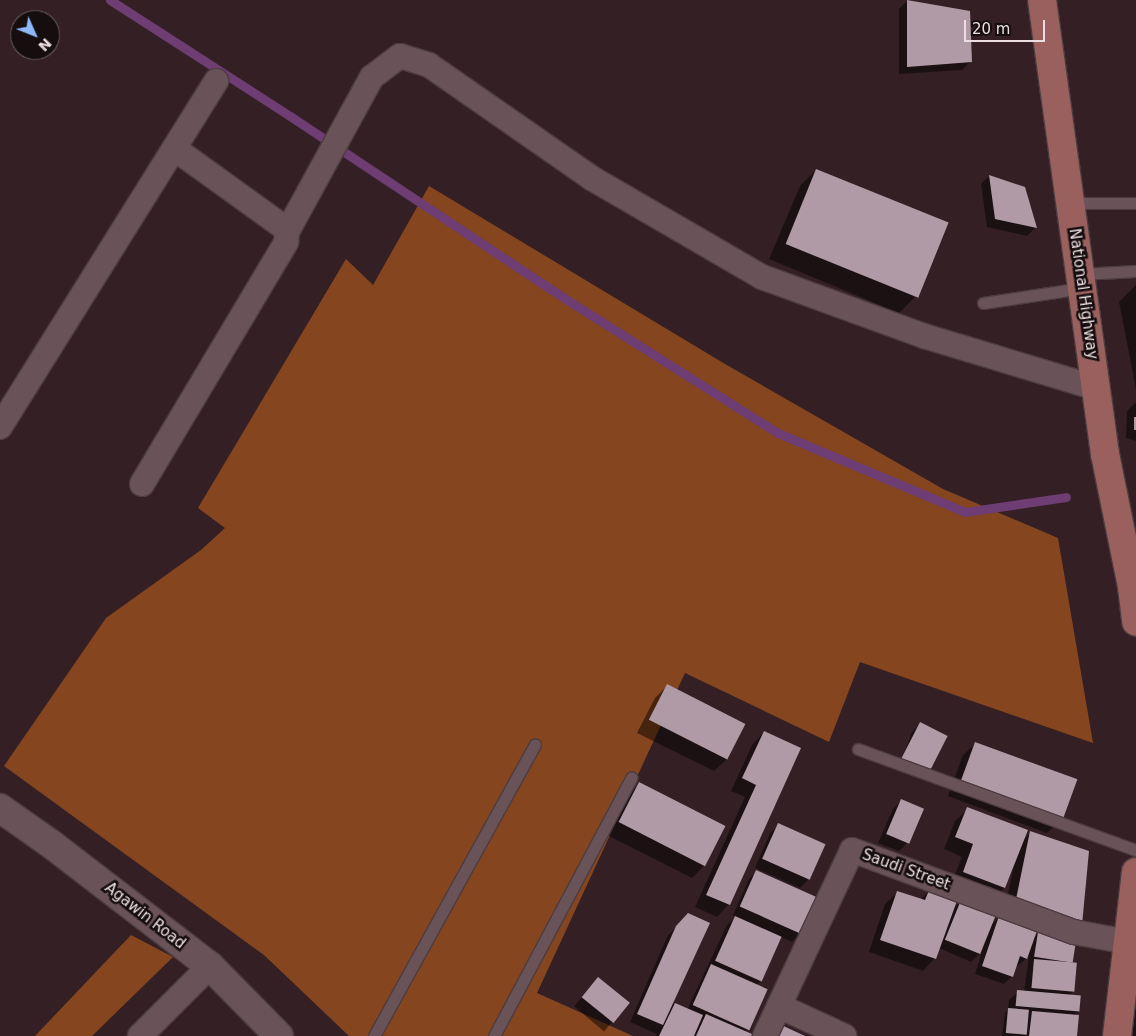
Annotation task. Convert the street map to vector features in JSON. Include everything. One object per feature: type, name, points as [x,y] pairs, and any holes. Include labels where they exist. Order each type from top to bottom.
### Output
[{"type":"main road","name":"National Highway","points":[[1042,0],[1104,454],[1132,587],[1136,622]]},
{"type":"main road","points":[[1117,1036],[1136,872]]},
{"type":"street","points":[[142,484],[286,242],[287,232],[372,77],[400,56],[429,65],[593,178],[762,277],[924,336],[1096,388]]},
{"type":"street","points":[[0,427],[216,81]]},
{"type":"street","points":[[174,148],[282,226],[287,232]]},
{"type":"street","name":"Agawin Road","points":[[0,808],[51,844],[210,966],[279,1036]]},
{"type":"street","name":"Saudi Street","points":[[765,1036],[852,850],[1074,932],[1128,942]]},
{"type":"street","points":[[140,1036],[210,966]]},
{"type":"street","points":[[779,1006],[844,1036]]},
{"type":"lane","points":[[1070,203],[1136,203]]},
{"type":"lane","points":[[983,303],[1136,271]]},
{"type":"lane","points":[[374,1036],[535,744]]},
{"type":"lane","points":[[858,749],[1136,850]]},
{"type":"lane","points":[[494,1036],[632,777]]},
{"type":"shaded area","points":[[429,186],[725,364],[943,489],[1058,538],[1093,743],[860,662],[829,742],[685,673],[537,993],[633,1036],[349,1036],[264,955],[4,766],[106,618],[201,550],[225,528],[198,508],[346,259],[373,285]]},
{"type":"shaded area","points":[[131,935],[173,957],[92,1036],[35,1036]]},
{"type":"building","points":[[907,0],[970,11],[972,62],[907,67]]},
{"type":"building","points":[[816,169],[949,223],[918,298],[786,244]]},
{"type":"building","points":[[989,175],[1025,187],[1037,228],[995,219]]},
{"type":"building","points":[[1134,417],[1136,417],[1136,430],[1134,430]]},
{"type":"building","points":[[667,684],[745,724],[727,760],[649,720]]},
{"type":"building","points":[[920,722],[948,736],[928,774],[900,760]]},
{"type":"building","points":[[764,731],[801,748],[730,905],[706,895],[756,785],[742,778]]},
{"type":"building","points":[[975,742],[1077,779],[1062,822],[960,784]]},
{"type":"building","points":[[639,782],[725,826],[705,866],[619,822]]},
{"type":"building","points":[[901,799],[924,809],[909,844],[886,834]]},
{"type":"building","points":[[967,807],[1028,830],[1005,888],[963,872],[973,844],[955,837]]},
{"type":"building","points":[[778,823],[826,844],[810,880],[762,859]]},
{"type":"building","points":[[1030,831],[1089,851],[1082,925],[1015,904]]},
{"type":"building","points":[[756,870],[818,898],[802,934],[740,907]]},
{"type":"building","points":[[930,888],[958,898],[936,959],[880,940],[897,891],[925,900]]},
{"type":"building","points":[[961,900],[996,914],[980,954],[945,940]]},
{"type":"building","points":[[688,913],[710,923],[663,1025],[637,1014],[676,926]]},
{"type":"building","points":[[735,916],[782,937],[762,982],[715,961]]},
{"type":"building","points":[[999,916],[1038,928],[1027,959],[1020,956],[1013,977],[982,966]]},
{"type":"building","points":[[1038,932],[1077,938],[1073,963],[1034,957]]},
{"type":"building","points":[[1034,959],[1077,963],[1074,992],[1031,988]]},
{"type":"building","points":[[711,964],[768,989],[749,1030],[693,1005]]},
{"type":"building","points":[[598,977],[630,1003],[614,1023],[582,997]]},
{"type":"building","points":[[1017,990],[1081,996],[1079,1012],[1016,1006]]},
{"type":"building","points":[[675,1003],[703,1015],[694,1036],[659,1036]]},
{"type":"building","points":[[1008,1008],[1029,1010],[1027,1035],[1006,1033]]},
{"type":"building","points":[[1032,1011],[1079,1015],[1077,1036],[1029,1036]]},
{"type":"building","points":[[706,1014],[752,1034],[751,1036],[696,1036]]},
{"type":"building","points":[[777,1023],[805,1036],[771,1036]]},
{"type":"waterway","points":[[110,0],[290,116],[561,296],[778,433],[965,512],[1066,497]]}]
